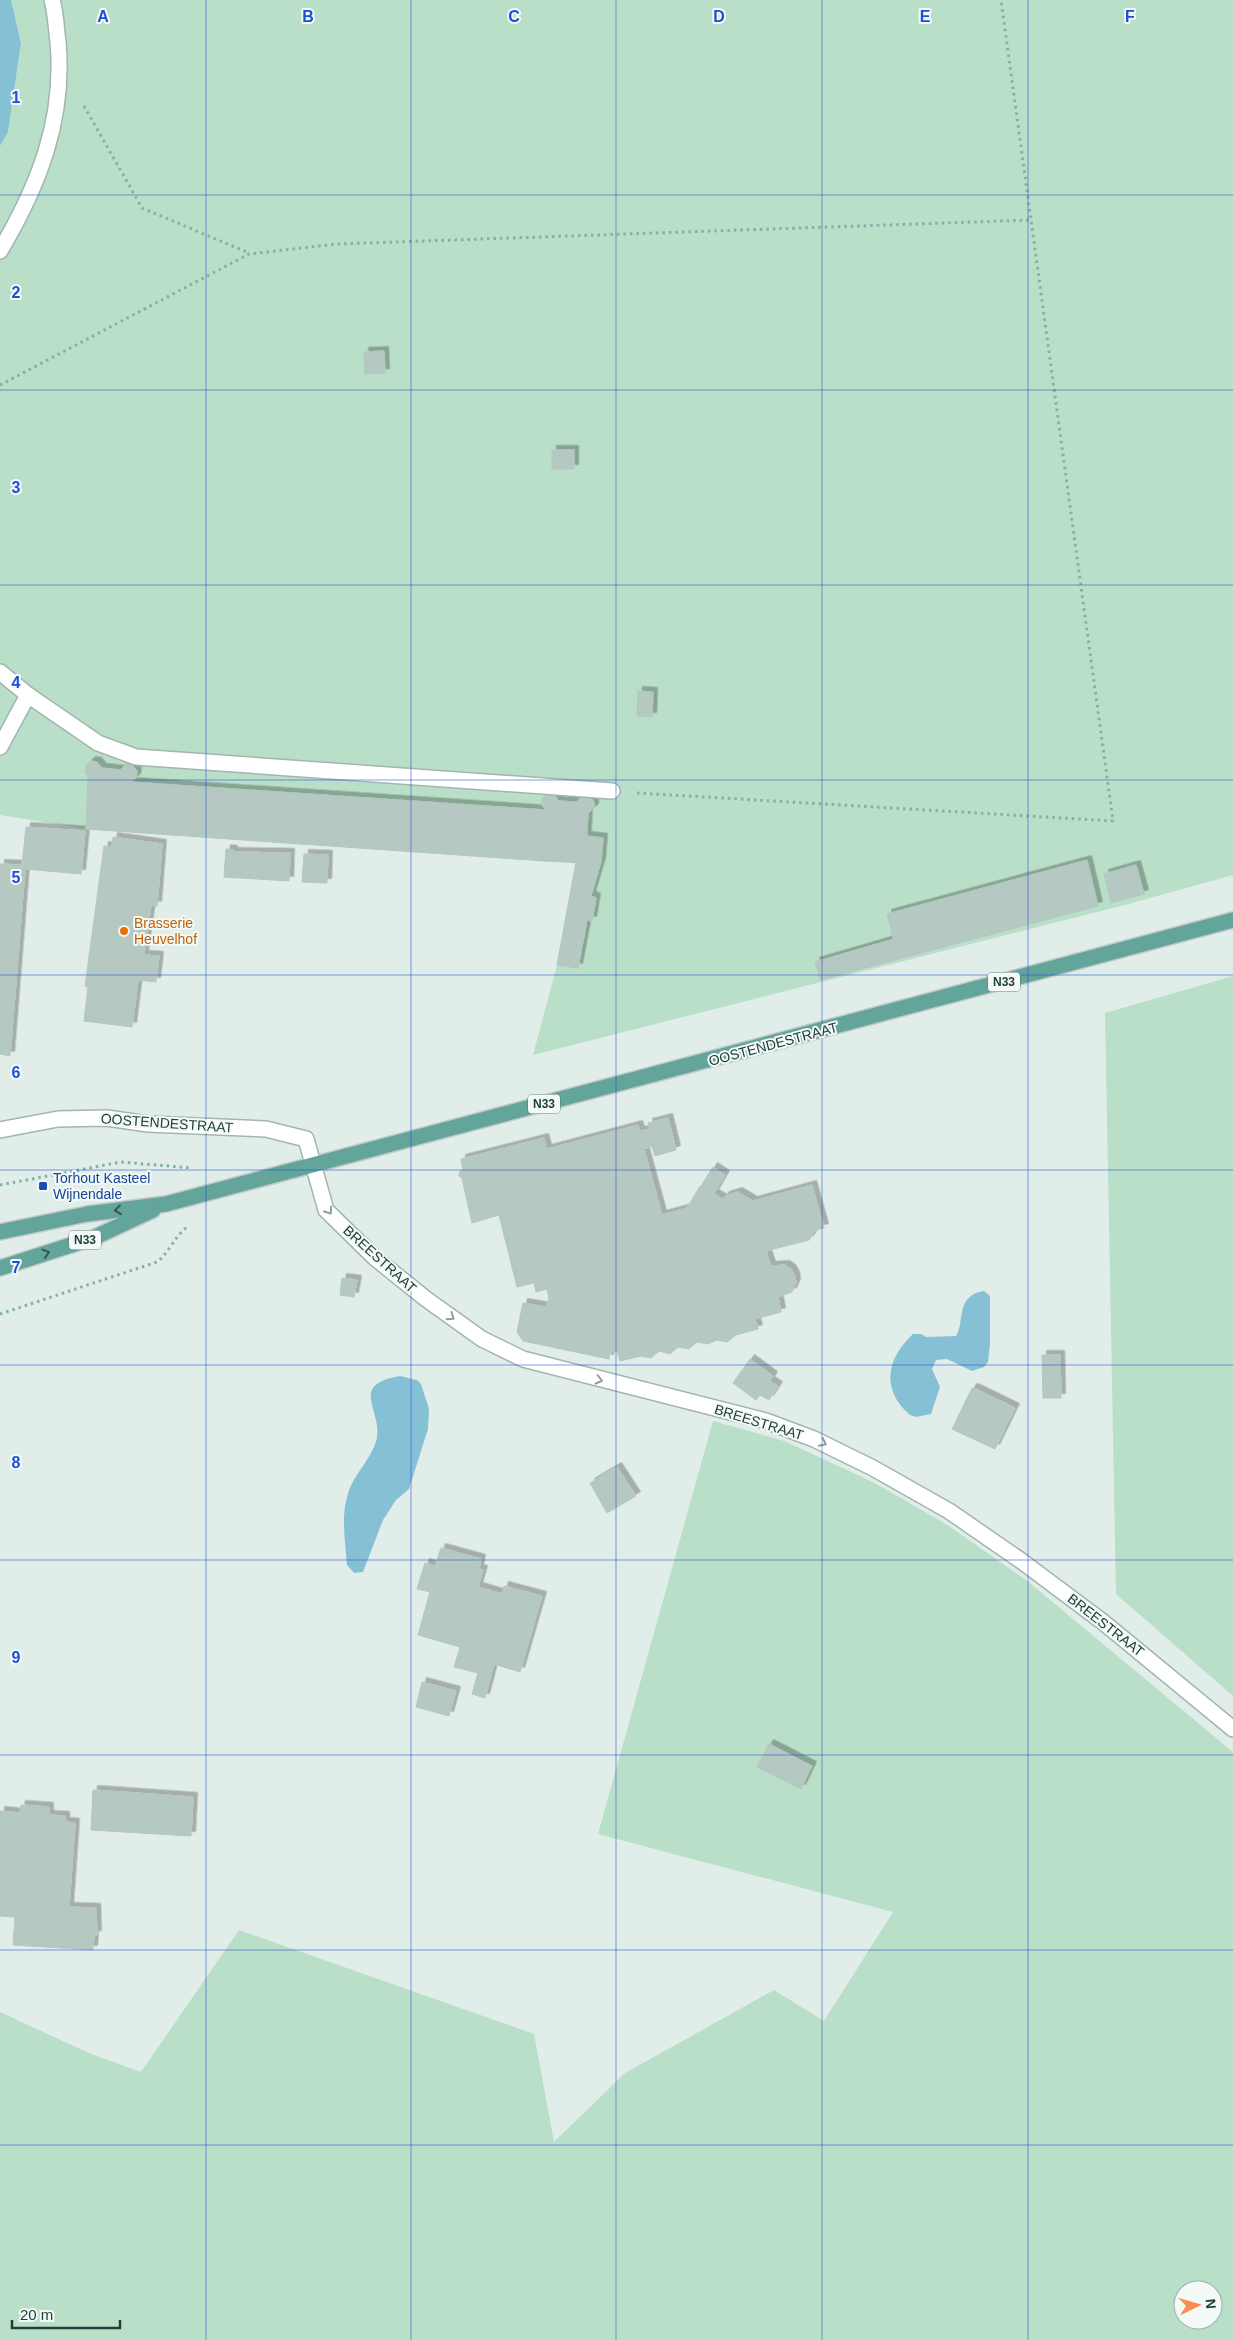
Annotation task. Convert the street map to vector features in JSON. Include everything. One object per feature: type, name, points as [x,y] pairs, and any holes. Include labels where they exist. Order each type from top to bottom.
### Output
[{"type":"main road","name":"OOSTENDESTRAAT","points":[[0,1232],[87,1214],[166,1204],[1233,920]]},
{"type":"main road","name":"OOSTENDESTRAAT","points":[[0,1268],[93,1238],[166,1204]]},
{"type":"street","points":[[0,251],[18,221],[40,173],[55,118],[60,62],[52,0]]},
{"type":"street","points":[[0,672],[28,696],[98,743],[136,757],[612,791]]},
{"type":"street","points":[[0,747],[28,696]]},
{"type":"street","name":"OOSTENDESTRAAT","points":[[0,1130],[58,1119],[107,1118],[156,1125],[266,1129],[306,1139],[313,1165]]},
{"type":"street","name":"BREESTRAAT","points":[[313,1165],[326,1210],[375,1258],[426,1299],[482,1339],[523,1359],[766,1421],[814,1439],[873,1468],[949,1511],[1020,1560],[1103,1622],[1233,1729]]},
{"type":"path","points":[[612,791],[1113,821],[1001,0]]},
{"type":"path","points":[[84,105],[142,208],[249,254]]},
{"type":"path","points":[[0,386],[249,254],[337,244],[1031,220]]},
{"type":"path","points":[[0,1184],[121,1162],[200,1168]]},
{"type":"path","points":[[0,1314],[157,1262],[164,1257],[180,1232],[188,1226]]},
{"type":"green space","points":[[11,0],[1233,0],[1233,875],[1125,905],[533,1055],[557,965],[578,968],[587,920],[592,920],[596,898],[591,896],[601,862],[603,838],[587,836],[588,813],[582,796],[577,802],[558,801],[554,794],[547,793],[542,799],[542,805],[546,810],[130,782],[136,777],[137,771],[132,765],[126,764],[120,770],[102,768],[91,761],[86,766],[85,773],[88,776],[86,829],[0,815],[0,146],[8,132],[21,43]]},
{"type":"green space","points":[[1233,976],[1233,1696],[1116,1594],[1105,1013]]},
{"type":"green space","points":[[713,1421],[784,1441],[873,1482],[946,1524],[1026,1580],[1233,1752],[1233,2340],[0,2340],[0,2012],[91,2054],[141,2072],[239,1930],[534,2034],[554,2142],[625,2073],[774,1990],[824,2021],[893,1912],[598,1834]]},
{"type":"water","points":[[0,0],[11,0],[21,43],[8,132],[0,146]]},
{"type":"water","points":[[984,1291],[990,1296],[988,1362],[984,1367],[972,1371],[947,1359],[936,1360],[932,1369],[940,1387],[931,1414],[916,1417],[910,1415],[894,1395],[891,1385],[890,1375],[897,1354],[913,1334],[921,1334],[926,1337],[956,1336],[965,1304],[969,1298]]},
{"type":"water","points":[[400,1376],[417,1380],[421,1384],[429,1409],[428,1429],[409,1489],[396,1500],[383,1520],[363,1572],[354,1573],[347,1565],[344,1516],[350,1488],[376,1443],[377,1426],[371,1392],[375,1385]]},
{"type":"building","points":[[384,351],[385,373],[365,374],[364,352]]},
{"type":"building","points":[[552,450],[574,450],[574,469],[552,469]]},
{"type":"building","points":[[638,691],[653,692],[652,717],[637,716]]},
{"type":"building","points":[[91,761],[97,762],[102,768],[120,770],[126,764],[132,765],[137,771],[136,778],[130,782],[546,810],[544,861],[86,829],[88,776],[85,773],[86,766]]},
{"type":"building","points":[[547,793],[554,794],[558,801],[577,802],[582,796],[589,796],[594,801],[594,808],[588,813],[585,863],[544,861],[546,810],[542,805],[542,799]]},
{"type":"building","points":[[26,827],[85,831],[81,874],[25,869],[10,1056],[0,1054],[0,864],[22,865]]},
{"type":"building","points":[[587,836],[603,838],[601,862],[591,896],[596,898],[592,921],[587,920],[578,968],[557,965],[576,862],[585,863]]},
{"type":"building","points":[[113,837],[162,844],[157,906],[151,905],[144,955],[159,956],[156,982],[138,980],[132,1027],[84,1021],[88,987],[85,986],[104,846],[112,847]]},
{"type":"building","points":[[226,849],[233,850],[233,852],[290,853],[289,881],[224,877]]},
{"type":"building","points":[[304,854],[328,855],[327,883],[302,882]]},
{"type":"building","points":[[1087,860],[1098,906],[899,959],[887,914]]},
{"type":"building","points":[[1136,865],[1144,894],[1111,903],[1104,874]]},
{"type":"building","points":[[894,939],[899,959],[820,980],[815,962]]},
{"type":"building","points":[[668,1118],[676,1150],[655,1156],[652,1146],[644,1149],[662,1215],[687,1208],[700,1186],[723,1199],[725,1196],[738,1192],[753,1201],[812,1185],[824,1228],[815,1230],[809,1240],[766,1251],[771,1266],[785,1265],[791,1269],[795,1276],[796,1283],[792,1292],[778,1297],[781,1312],[755,1319],[758,1329],[736,1335],[727,1342],[717,1340],[708,1344],[697,1342],[689,1349],[678,1347],[670,1354],[659,1351],[651,1358],[641,1356],[620,1361],[617,1351],[610,1352],[609,1359],[523,1341],[517,1332],[523,1303],[546,1307],[549,1298],[547,1289],[536,1292],[534,1283],[517,1287],[499,1215],[472,1223],[462,1178],[459,1176],[460,1171],[463,1170],[461,1159],[544,1138],[547,1149],[638,1125],[640,1131],[650,1129],[648,1123]]},
{"type":"building","points":[[713,1167],[725,1175],[714,1194],[701,1186]]},
{"type":"building","points":[[342,1278],[357,1280],[354,1297],[340,1295]]},
{"type":"building","points":[[1042,1355],[1060,1355],[1061,1398],[1043,1398]]},
{"type":"building","points":[[750,1359],[773,1376],[770,1381],[778,1386],[769,1400],[760,1395],[756,1400],[733,1383]]},
{"type":"building","points":[[972,1388],[976,1389],[956,1431],[952,1429]]},
{"type":"building","points":[[976,1389],[1015,1408],[995,1449],[956,1431]]},
{"type":"building","points":[[617,1467],[636,1496],[607,1513],[590,1483]]},
{"type":"building","points":[[441,1548],[481,1559],[479,1569],[483,1570],[478,1587],[502,1594],[504,1586],[542,1596],[520,1672],[494,1664],[485,1698],[472,1694],[478,1673],[454,1667],[460,1647],[418,1635],[430,1592],[417,1589],[425,1563],[435,1566]]},
{"type":"building","points":[[422,1682],[456,1691],[449,1716],[416,1707]]},
{"type":"building","points":[[769,1744],[812,1766],[801,1789],[757,1767]]},
{"type":"building","points":[[93,1790],[193,1797],[191,1836],[91,1830]]},
{"type":"building","points":[[21,1805],[49,1807],[49,1815],[65,1816],[65,1822],[75,1823],[69,1907],[96,1908],[97,1935],[94,1935],[93,1950],[13,1945],[15,1917],[0,1916],[0,1811],[20,1813]]},
{"type":"place","name":"Brasserie Heuvelhof","points":[[124,931]]},
{"type":"place","name":"Torhout Kasteel Wijnendale","points":[[43,1186]]}]
